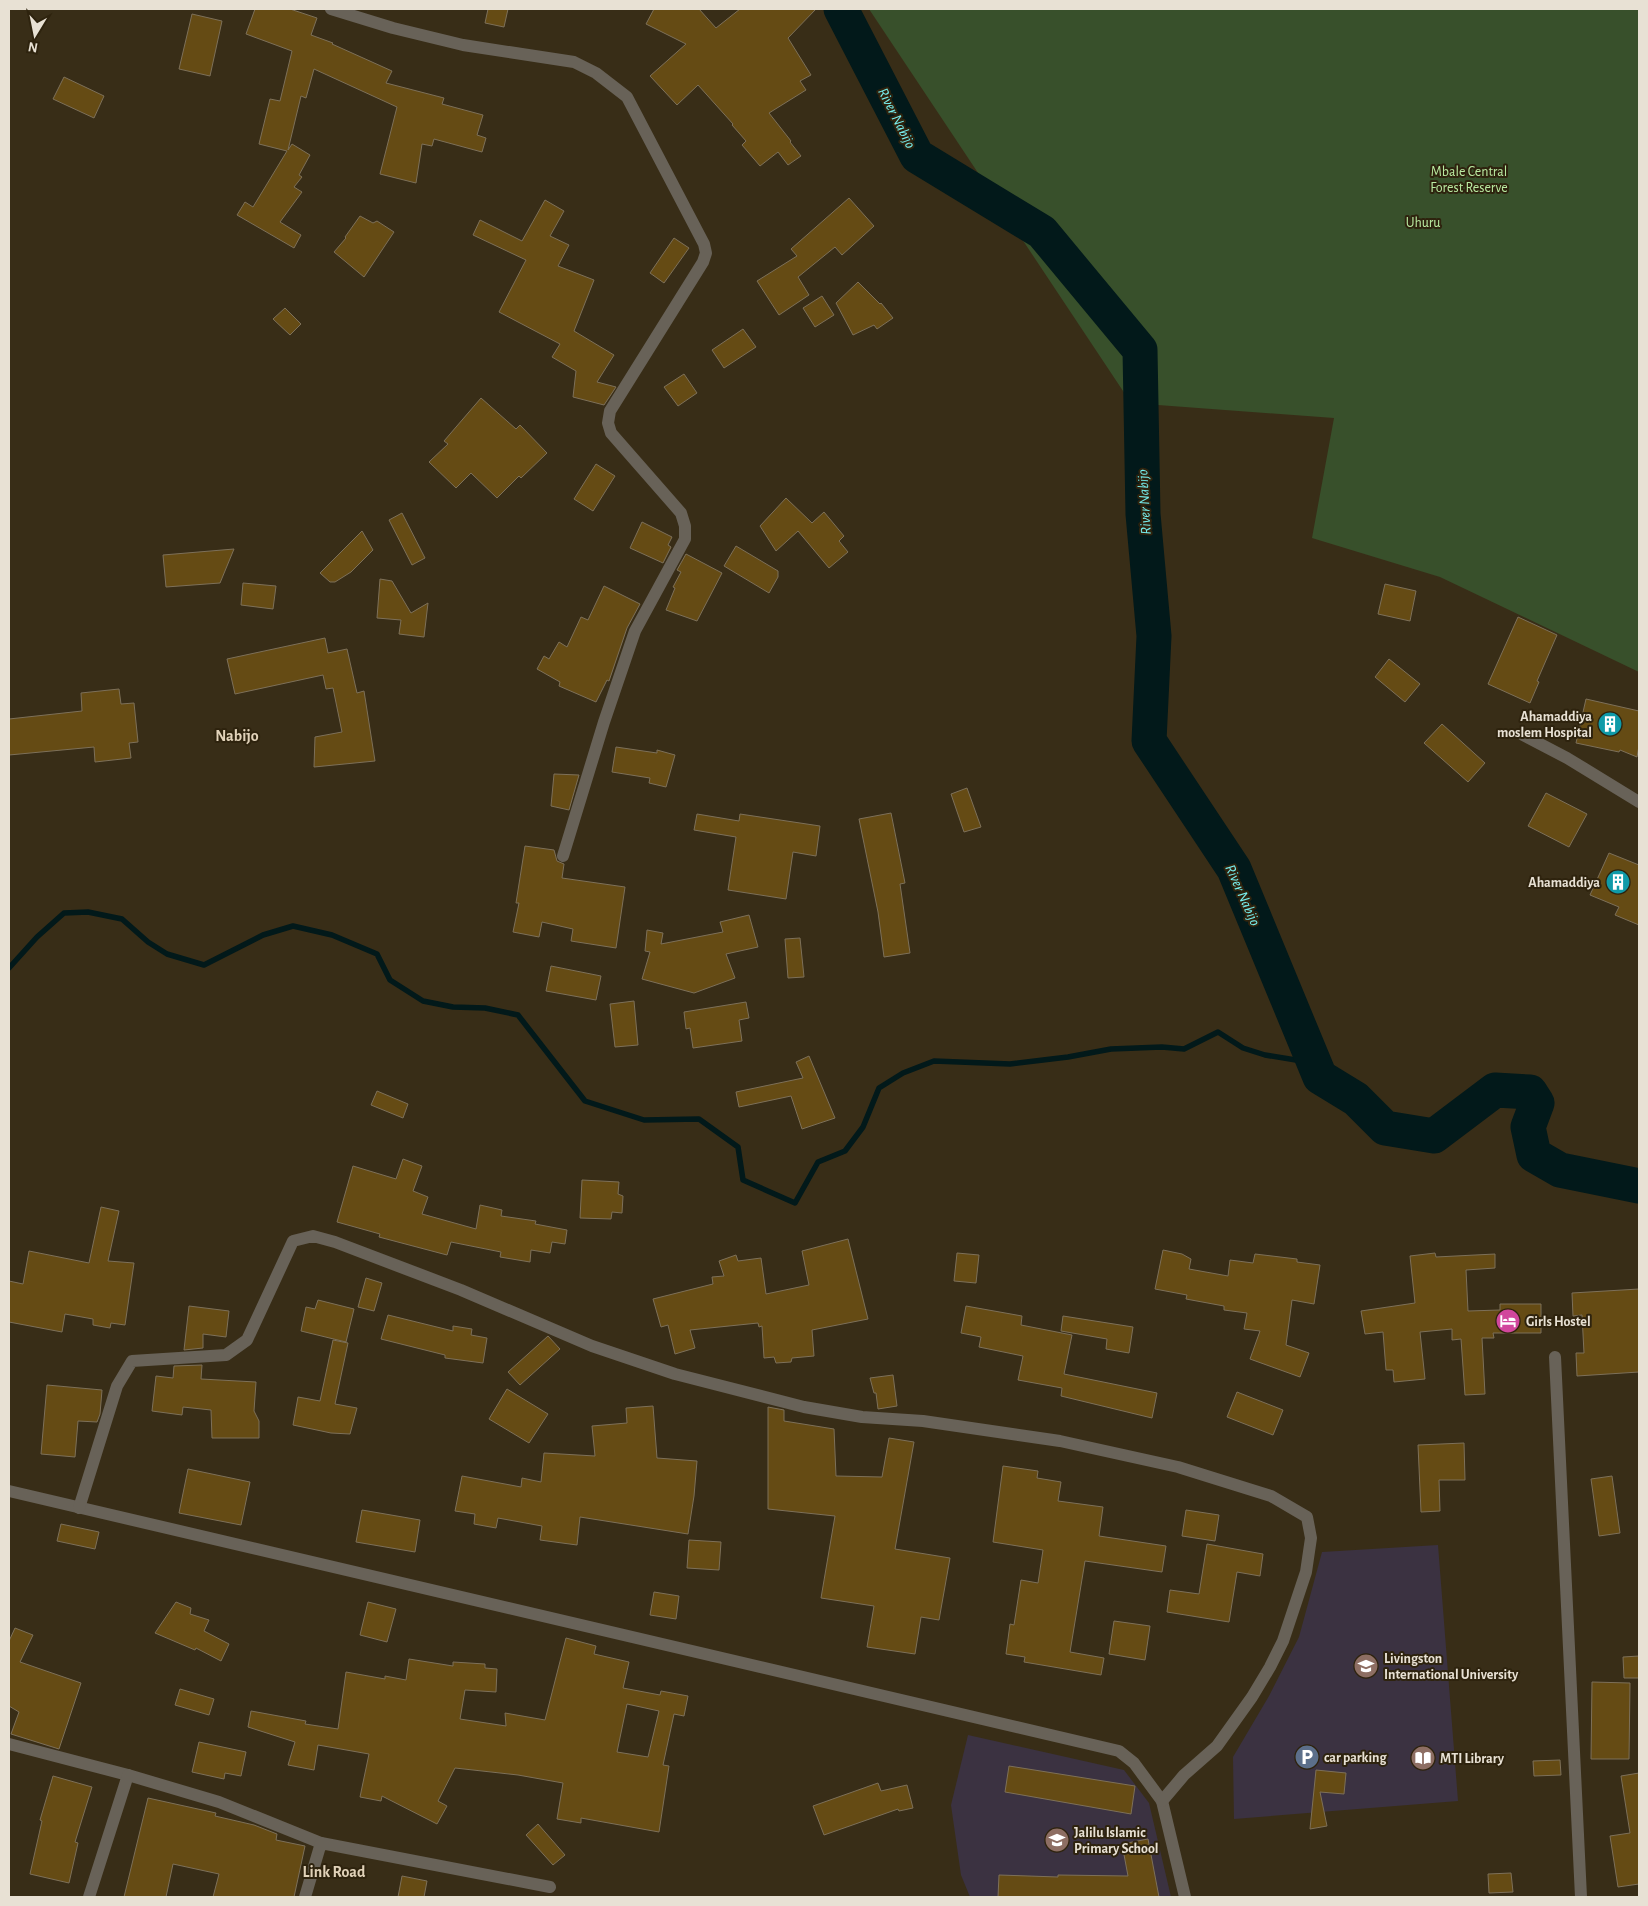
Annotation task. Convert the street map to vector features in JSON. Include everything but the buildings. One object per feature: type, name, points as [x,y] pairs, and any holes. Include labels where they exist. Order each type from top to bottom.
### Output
[{"type":"street","points":[[331,9],[393,28],[463,45],[574,62],[596,73],[627,97],[704,244],[706,253],[698,270],[610,411],[608,423],[612,433],[681,512],[685,526],[685,539],[636,631],[604,722],[563,856]]},
{"type":"street","points":[[1523,735],[1568,758],[1639,802]]},
{"type":"street","points":[[80,1508],[117,1386],[132,1361],[226,1355],[247,1340],[292,1241],[313,1236],[335,1242],[461,1290],[592,1346],[675,1374],[804,1407],[862,1417],[923,1421],[1060,1441],[1178,1468],[1271,1496],[1307,1517],[1311,1538],[1306,1572],[1283,1641],[1270,1667],[1252,1697],[1217,1746],[1184,1775],[1162,1801]]},
{"type":"street","points":[[1555,1357],[1581,1897]]},
{"type":"street","points":[[9,1491],[1119,1751],[1134,1762],[1162,1801],[1185,1897]]},
{"type":"street","points":[[9,1744],[128,1775],[219,1802],[321,1842],[550,1886]]},
{"type":"street","points":[[89,1897],[128,1775]]},
{"type":"street","points":[[305,1897],[321,1842]]},
{"type":"shaded area","name":"Livingston International University","points":[[1438,1545],[1458,1801],[1234,1819],[1233,1757],[1269,1696],[1299,1637],[1322,1552]]},
{"type":"shaded area","name":"Jalilu Islamic Primary School","points":[[968,1735],[1124,1770],[1149,1803],[1171,1897],[970,1897],[961,1875],[951,1805]]},
{"type":"green space","name":"Uhuru","points":[[869,9],[1639,9],[1639,672],[1440,577],[1312,538],[1334,418],[1131,403]]},
{"type":"waterway","name":"River Nabijo","points":[[841,9],[917,156],[1042,232],[1140,350],[1143,514],[1154,636],[1149,741],[1234,869],[1320,1077],[1356,1099],[1385,1128],[1434,1136],[1495,1090],[1530,1092],[1537,1103],[1528,1127],[1534,1155],[1560,1170],[1639,1186]]},
{"type":"waterway","points":[[9,968],[37,937],[64,913],[88,912],[122,919],[148,942],[167,954],[204,965],[263,935],[293,926],[332,935],[377,954],[390,980],[423,1001],[453,1007],[485,1008],[518,1015],[585,1101],[644,1120],[699,1119],[738,1147],[743,1180],[795,1203],[818,1162],[845,1151],[863,1127],[879,1088],[903,1073],[934,1061],[1010,1064],[1068,1057],[1111,1049],[1162,1047],[1184,1049],[1218,1032],[1243,1048],[1265,1055],[1314,1063]]},
{"type":"place","name":"Ahamaddiya moslem Hospital","points":[[1610,724]]},
{"type":"place","name":"Ahamaddiya","points":[[1618,882]]},
{"type":"place","name":"Girls Hostel","points":[[1508,1321]]},
{"type":"place","name":"Livingston International University","points":[[1366,1666]]},
{"type":"place","name":"car parking","points":[[1307,1757]]},
{"type":"place","name":"MTI Library","points":[[1423,1758]]},
{"type":"place","name":"Jalilu Islamic Primary School","points":[[1057,1840]]},
{"type":"district","name":"Nabijo","points":[[237,735]]},
{"type":"district","name":"Link Road","points":[[334,1871]]},
{"type":"park label","name":"Mbale Central Forest Reserve","points":[[1469,180]]}]
